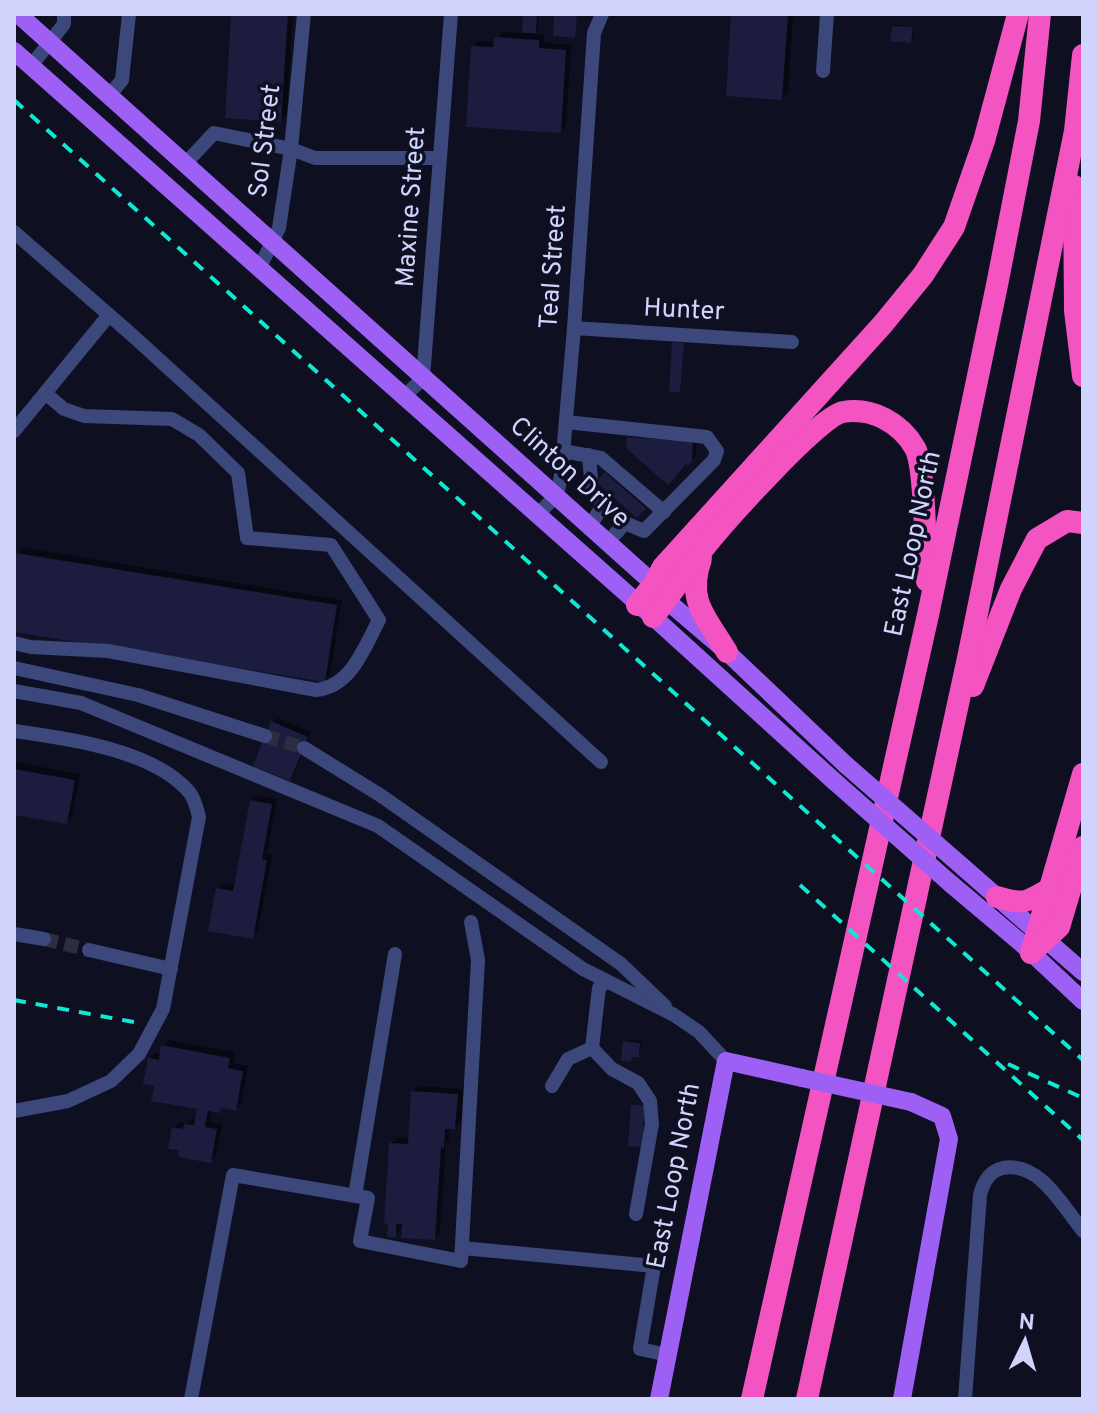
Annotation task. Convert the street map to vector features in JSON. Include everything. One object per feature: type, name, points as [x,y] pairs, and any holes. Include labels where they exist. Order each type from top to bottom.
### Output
[{"type":"highway","points":[[652,602],[663,567],[883,324],[923,275],[954,227],[984,141],[1018,14]]},
{"type":"highway","name":"East Loop North","points":[[753,1396],[928,615],[1029,121],[1040,14]]},
{"type":"highway","points":[[807,1399],[968,658],[1075,131],[1083,55]]},
{"type":"highway","points":[[1075,131],[1075,311],[1083,376]]},
{"type":"highway","points":[[652,602],[809,434],[841,412],[870,414],[894,421],[916,449],[922,491],[928,615]]},
{"type":"highway","points":[[944,762],[1011,589],[1037,539],[1067,521],[1083,523]]},
{"type":"highway","points":[[704,548],[694,578],[696,601],[727,652]]},
{"type":"highway","points":[[1038,942],[1049,889],[1083,774]]},
{"type":"highway","points":[[1038,942],[1059,927],[1083,847]]},
{"type":"highway","points":[[997,897],[1019,904],[1029,902],[1049,889]]},
{"type":"main road","name":"Clinton Drive","points":[[18,14],[608,542],[652,602],[834,781],[951,884],[1083,972]]},
{"type":"main road","name":"Clinton Drive","points":[[14,51],[405,396],[536,516],[652,602],[727,652],[846,765],[997,897],[1038,942],[1083,1001]]},
{"type":"main road","name":"East Loop North","points":[[659,1399],[726,1061],[911,1102],[942,1116],[949,1139],[902,1399]]},
{"type":"street","points":[[31,66],[64,24],[64,14]]},
{"type":"street","points":[[109,96],[122,80],[129,14]]},
{"type":"street","name":"Sol Street","points":[[259,269],[279,228],[291,149],[304,14]]},
{"type":"street","name":"Maxine Street","points":[[423,378],[451,14]]},
{"type":"street","name":"Teal Street","points":[[557,495],[574,328],[594,33],[602,14]]},
{"type":"street","points":[[823,71],[827,14]]},
{"type":"street","points":[[185,164],[214,133],[291,149],[315,158],[440,158]]},
{"type":"street","points":[[14,232],[601,762]]},
{"type":"street","points":[[14,431],[109,315]]},
{"type":"street","name":"Hunter","points":[[574,328],[792,342]]},
{"type":"street","points":[[405,396],[423,378]]},
{"type":"street","points":[[14,643],[31,647],[108,651],[316,690],[330,689],[350,674],[379,620],[331,545],[247,538],[238,473],[199,435],[172,419],[84,416],[64,409],[45,393]]},
{"type":"street","points":[[566,422],[707,437],[717,451],[714,460],[644,531],[623,524],[592,491],[589,455]]},
{"type":"street","points":[[563,451],[601,458],[664,512]]},
{"type":"street","points":[[536,516],[557,495]]},
{"type":"street","points":[[590,526],[603,505]]},
{"type":"street","points":[[608,542],[623,524]]},
{"type":"street","points":[[14,668],[138,695],[265,736]]},
{"type":"street","points":[[14,691],[81,703],[378,826],[583,969],[674,1015],[699,1032],[726,1061]]},
{"type":"street","points":[[14,731],[65,738],[139,759],[160,770],[191,794],[199,817],[163,1009],[139,1054],[111,1081],[68,1101],[14,1111]]},
{"type":"street","points":[[304,748],[380,795],[621,964],[674,1015]]},
{"type":"street","points":[[191,1399],[233,1175],[368,1198],[360,1241],[461,1261],[478,960],[471,922]]},
{"type":"street","points":[[14,934],[44,939]]},
{"type":"street","points":[[89,950],[171,969]]},
{"type":"street","points":[[355,1196],[395,954]]},
{"type":"street","points":[[592,1048],[599,988],[606,981]]},
{"type":"street","points":[[552,1086],[568,1059],[592,1048]]},
{"type":"street","points":[[592,1048],[612,1069],[638,1083],[650,1101],[652,1124],[636,1214]]},
{"type":"street","points":[[965,1399],[980,1195],[989,1175],[1000,1168],[1027,1170],[1039,1177],[1083,1231]]},
{"type":"street","points":[[462,1248],[654,1266],[640,1349],[668,1355]]},
{"type":"building","points":[[231,14],[288,14],[281,122],[225,118]]},
{"type":"building","points":[[523,14],[537,14],[536,33],[522,33]]},
{"type":"building","points":[[554,14],[577,16],[575,38],[553,36]]},
{"type":"building","points":[[731,14],[788,14],[782,100],[726,96]]},
{"type":"building","points":[[892,27],[913,27],[911,43],[890,41]]},
{"type":"building","points":[[494,37],[539,40],[539,48],[566,50],[561,133],[466,127],[471,46],[493,47]]},
{"type":"building","points":[[672,342],[684,343],[680,392],[669,392]]},
{"type":"building","points":[[627,437],[693,441],[692,461],[668,485],[626,448]]},
{"type":"building","points":[[605,472],[646,508],[637,518],[596,482]]},
{"type":"building","points":[[16,553],[337,605],[325,682],[14,632]]},
{"type":"building","points":[[271,721],[308,737],[290,781],[253,766]]},
{"type":"building","points":[[14,769],[75,780],[67,824],[14,815]]},
{"type":"building","points":[[250,800],[272,804],[262,859],[267,860],[253,939],[208,931],[216,888],[233,891]]},
{"type":"building","points":[[623,1041],[640,1043],[639,1057],[632,1057],[631,1062],[621,1061]]},
{"type":"building","points":[[161,1045],[230,1058],[228,1068],[243,1071],[236,1111],[221,1108],[220,1113],[208,1111],[205,1127],[217,1129],[211,1163],[178,1157],[179,1150],[168,1149],[172,1127],[183,1129],[184,1124],[194,1125],[197,1109],[151,1101],[154,1086],[143,1084],[148,1058],[159,1060]]},
{"type":"building","points":[[411,1091],[458,1094],[455,1129],[445,1129],[444,1148],[441,1147],[435,1240],[401,1238],[402,1224],[396,1224],[396,1237],[387,1237],[388,1224],[384,1223],[389,1143],[408,1144]]},
{"type":"building","points":[[631,1105],[645,1105],[642,1147],[628,1146]]},
{"type":"tunnel","points":[[265,736],[304,748]]},
{"type":"tunnel","points":[[44,939],[89,950]]},
{"type":"railway","points":[[14,100],[1083,1060]]},
{"type":"railway","points":[[800,885],[1083,1140]]},
{"type":"railway","points":[[14,1000],[139,1023]]},
{"type":"railway","points":[[1008,1064],[1083,1098]]}]
